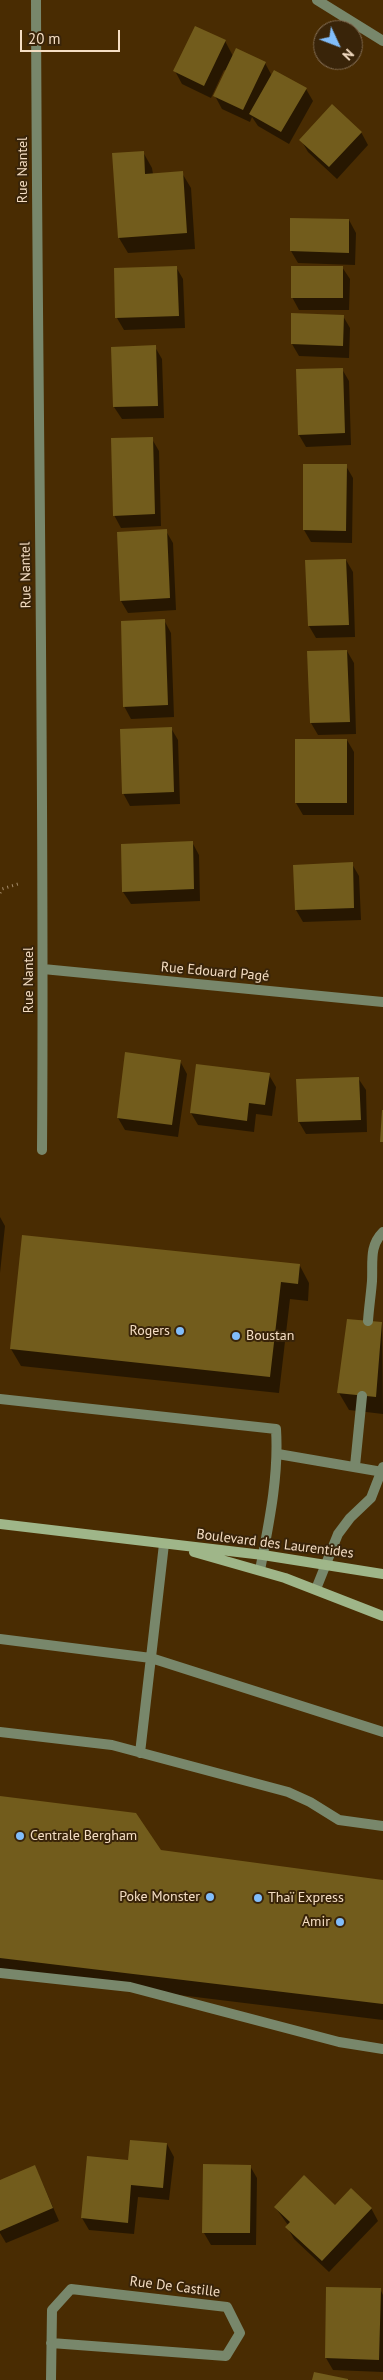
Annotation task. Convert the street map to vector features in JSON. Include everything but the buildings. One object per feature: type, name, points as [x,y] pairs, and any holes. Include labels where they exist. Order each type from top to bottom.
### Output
[{"type":"main road","name":"Boulevard des Laurentides","points":[[0,1524],[263,1554],[383,1574]]},
{"type":"main road","name":"Boulevard des Laurentides","points":[[164,1544],[260,1570],[316,1589],[383,1616]]},
{"type":"street","name":"Rue Nantel","points":[[36,0],[43,969],[42,1150]]},
{"type":"street","points":[[317,0],[383,42]]},
{"type":"street","name":"Rue Edouard Pagé","points":[[43,969],[383,1002]]},
{"type":"street","points":[[368,1321],[372,1281],[371,1256],[376,1239],[383,1232]]},
{"type":"street","points":[[355,1466],[362,1396]]},
{"type":"street","points":[[0,1399],[276,1429],[278,1454],[260,1570]]},
{"type":"street","points":[[278,1454],[382,1470],[375,1491],[338,1534],[316,1589]]},
{"type":"street","points":[[140,1753],[164,1544]]},
{"type":"street","points":[[0,1639],[151,1658],[383,1732]]},
{"type":"street","points":[[0,1732],[112,1746],[288,1792],[310,1802],[340,1820],[383,1826]]},
{"type":"street","points":[[0,1973],[130,1987],[339,2042],[383,2049]]},
{"type":"street","name":"Rue De Castille","points":[[51,2343],[226,2356],[240,2333],[227,2307],[71,2288],[52,2310],[51,2343],[51,2380]]},
{"type":"place","name":"Rogers","points":[[180,1331]]},
{"type":"place","name":"Boustan","points":[[236,1336]]},
{"type":"place","name":"Centrale Bergham","points":[[20,1836]]},
{"type":"place","name":"Poke Monster","points":[[210,1897]]},
{"type":"place","name":"Thaï Express","points":[[258,1898]]},
{"type":"place","name":"Amir","points":[[340,1922]]}]
